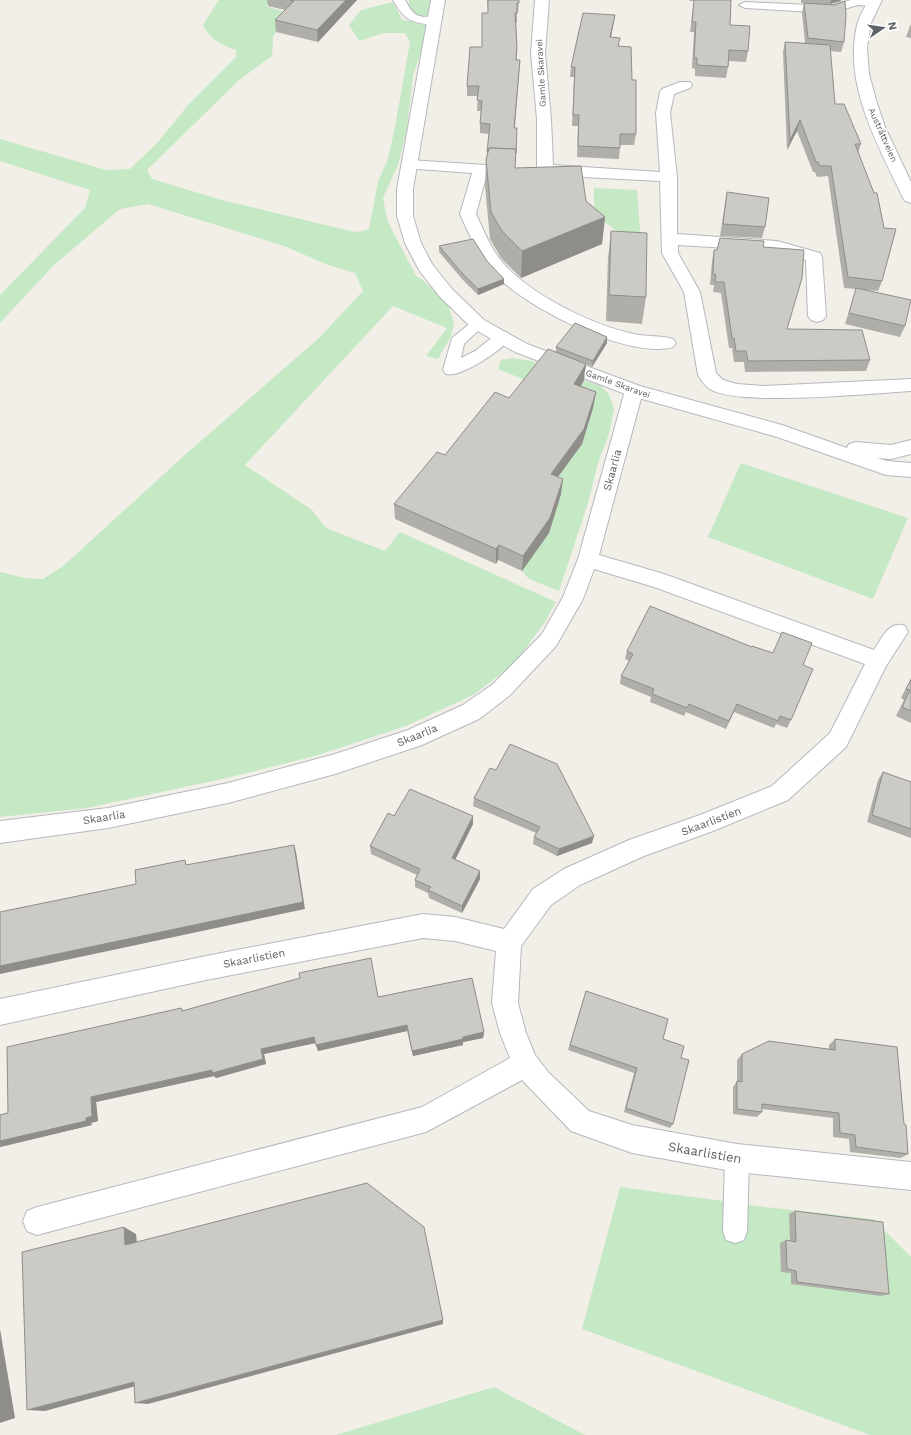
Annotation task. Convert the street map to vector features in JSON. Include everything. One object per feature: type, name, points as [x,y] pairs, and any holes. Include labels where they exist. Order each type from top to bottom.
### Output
[{"type":"street","name":"Gamle Skaravei","points":[[438,0],[405,189],[405,216],[413,243],[425,266],[446,293],[478,324],[522,348],[634,391],[782,432],[827,446],[886,468],[911,470]]},
{"type":"street","name":"Gamle Skaravei","points":[[542,0],[538,53],[544,119],[545,170]]},
{"type":"street","name":"Austråttveien","points":[[874,1],[864,26],[860,56],[863,80],[870,107],[911,198]]},
{"type":"street","points":[[685,85],[667,92],[663,113],[669,177],[670,253],[692,292],[707,375],[717,385],[737,390],[764,392],[911,385]]},
{"type":"street","points":[[410,165],[481,169],[513,169]]},
{"type":"street","points":[[481,169],[468,214],[486,252],[504,274],[531,294],[566,316],[631,340],[667,343]]},
{"type":"street","points":[[529,170],[669,177]]},
{"type":"street","points":[[669,239],[777,246],[814,258],[817,316]]},
{"type":"street","name":"Skaarlia","points":[[0,832],[108,818],[228,793],[335,764],[414,738],[471,712],[501,690],[549,640],[573,599],[588,559],[634,391]]},
{"type":"street","name":"Gamle Skaravei","points":[[827,446],[891,452],[911,447]]},
{"type":"street","points":[[588,559],[616,569],[656,580],[878,660]]},
{"type":"street","name":"Skaarlistien","points":[[898,632],[878,660],[838,740],[780,793],[705,824],[637,848],[572,877],[542,897],[509,942],[505,1003],[513,1033],[525,1064],[539,1081],[581,1121],[632,1139],[737,1158],[911,1176]]},
{"type":"street","name":"Skaarlistien","points":[[0,1012],[206,968],[423,926],[455,929],[509,942]]},
{"type":"street","points":[[37,1221],[426,1119],[525,1064]]},
{"type":"lane","points":[[399,0],[404,10],[412,18],[435,21]]},
{"type":"lane","points":[[745,5],[831,10],[857,2],[874,1]]},
{"type":"lane","points":[[478,324],[457,342],[451,370],[480,355],[503,337]]},
{"type":"lane","points":[[736,1231],[737,1158]]},
{"type":"green space","points":[[219,0],[271,0],[266,6],[284,12],[281,22],[273,37],[272,56],[239,80],[147,170],[152,179],[222,200],[350,231],[359,232],[369,229],[378,182],[388,159],[410,42],[405,33],[384,33],[359,41],[349,25],[361,10],[393,2],[402,20],[426,23],[429,32],[413,75],[407,129],[398,165],[383,198],[387,220],[416,276],[423,280],[448,305],[454,323],[451,336],[438,359],[426,356],[447,328],[393,306],[245,465],[312,510],[326,528],[385,551],[400,532],[556,602],[545,622],[513,665],[473,695],[406,726],[315,756],[231,777],[87,808],[0,817],[0,572],[25,578],[43,579],[62,567],[186,454],[319,338],[363,291],[355,273],[328,265],[284,246],[148,204],[120,209],[54,265],[0,323],[0,295],[85,208],[90,190],[0,161],[0,139],[106,170],[130,169],[158,142],[189,104],[236,57],[236,50],[212,38],[205,30],[203,25]]},
{"type":"green space","points":[[409,0],[433,0],[431,16],[417,17],[408,8]]},
{"type":"green space","points":[[594,188],[637,190],[641,243],[628,240],[606,223],[594,207]]},
{"type":"green space","points":[[513,358],[532,361],[551,370],[599,385],[609,394],[614,409],[609,434],[598,463],[588,503],[559,591],[529,579],[522,571],[549,489],[593,408],[498,369],[501,360]]},
{"type":"green space","points":[[741,463],[908,518],[873,599],[708,537]]},
{"type":"green space","points":[[620,1187],[765,1207],[873,1219],[911,1257],[911,1435],[870,1435],[582,1329]]},
{"type":"green space","points":[[494,1387],[585,1435],[336,1435]]},
{"type":"building","points":[[290,0],[346,0],[317,30],[275,20],[294,1]]},
{"type":"building","points":[[488,0],[519,0],[519,3],[517,3],[517,13],[515,13],[517,46],[516,60],[520,60],[514,128],[517,128],[516,153],[516,149],[489,148],[487,152],[490,124],[480,123],[482,101],[477,100],[479,86],[467,86],[470,47],[482,47],[482,13],[488,13]]},
{"type":"building","points":[[694,0],[731,0],[730,25],[750,26],[748,51],[729,50],[728,67],[697,65],[697,58],[694,58],[696,22],[692,22]]},
{"type":"building","points":[[845,1],[846,15],[844,42],[808,38],[804,3],[834,5]]},
{"type":"building","points":[[583,13],[615,15],[610,37],[620,38],[618,46],[631,47],[632,80],[636,80],[636,134],[620,134],[620,148],[578,146],[579,115],[573,115],[575,67],[571,67]]},
{"type":"building","points":[[785,42],[830,45],[835,104],[844,104],[861,144],[855,144],[874,193],[877,193],[884,228],[896,229],[882,281],[848,277],[831,166],[820,166],[818,162],[816,162],[800,120],[790,140]]},
{"type":"building","points":[[489,148],[516,149],[515,168],[581,166],[586,201],[605,217],[522,251],[502,231],[491,212],[486,160]]},
{"type":"building","points":[[727,192],[769,198],[765,227],[723,224]]},
{"type":"building","points":[[611,231],[647,233],[646,297],[609,295]]},
{"type":"building","points":[[720,238],[764,241],[763,247],[804,250],[802,278],[787,329],[862,330],[870,360],[748,361],[746,351],[736,351],[734,338],[732,338],[724,282],[715,282],[716,275],[713,274],[714,250],[717,250]]},
{"type":"building","points":[[473,239],[487,261],[504,279],[478,289],[439,246]]},
{"type":"building","points":[[856,288],[911,300],[905,326],[849,313]]},
{"type":"building","points":[[575,323],[607,337],[593,361],[556,347]]},
{"type":"building","points":[[548,349],[586,364],[574,384],[596,392],[584,429],[551,474],[563,479],[550,518],[523,556],[499,545],[496,549],[394,504],[437,452],[445,455],[495,392],[509,398]]},
{"type":"building","points":[[650,606],[752,647],[773,653],[782,632],[812,643],[803,665],[813,669],[791,720],[780,716],[778,721],[737,704],[729,721],[689,704],[687,708],[652,694],[654,689],[621,676],[633,654],[627,651]]},
{"type":"building","points":[[911,680],[911,711],[902,707],[910,690],[906,689]]},
{"type":"building","points":[[510,744],[557,764],[594,836],[559,849],[534,837],[540,827],[474,798],[490,768],[496,770]]},
{"type":"building","points":[[883,772],[911,782],[911,829],[872,815]]},
{"type":"building","points":[[410,789],[473,816],[452,858],[480,871],[462,906],[428,890],[431,887],[415,880],[420,869],[370,846],[388,813],[394,816]]},
{"type":"building","points":[[294,845],[303,902],[0,966],[0,912],[136,884],[135,870],[185,860],[186,865]]},
{"type":"building","points":[[371,958],[378,997],[472,978],[484,1032],[463,1037],[463,1039],[412,1051],[407,1025],[316,1045],[314,1037],[261,1049],[263,1059],[212,1073],[212,1070],[91,1097],[92,1116],[86,1118],[86,1121],[0,1141],[0,1115],[8,1113],[7,1047],[181,1008],[182,1011],[300,978],[299,973]]},
{"type":"building","points":[[586,991],[668,1019],[663,1039],[684,1046],[681,1058],[689,1060],[673,1124],[626,1108],[637,1068],[570,1045]]},
{"type":"building","points":[[835,1039],[897,1047],[908,1154],[856,1147],[855,1135],[840,1133],[839,1113],[762,1104],[762,1112],[737,1109],[737,1081],[742,1082],[742,1054],[769,1041],[835,1050]]},
{"type":"building","points":[[367,1183],[424,1227],[443,1320],[135,1403],[134,1382],[27,1410],[22,1252],[124,1227],[125,1245]]},
{"type":"building","points":[[795,1211],[883,1222],[889,1294],[797,1282],[796,1271],[787,1269],[786,1240],[796,1242]]}]
